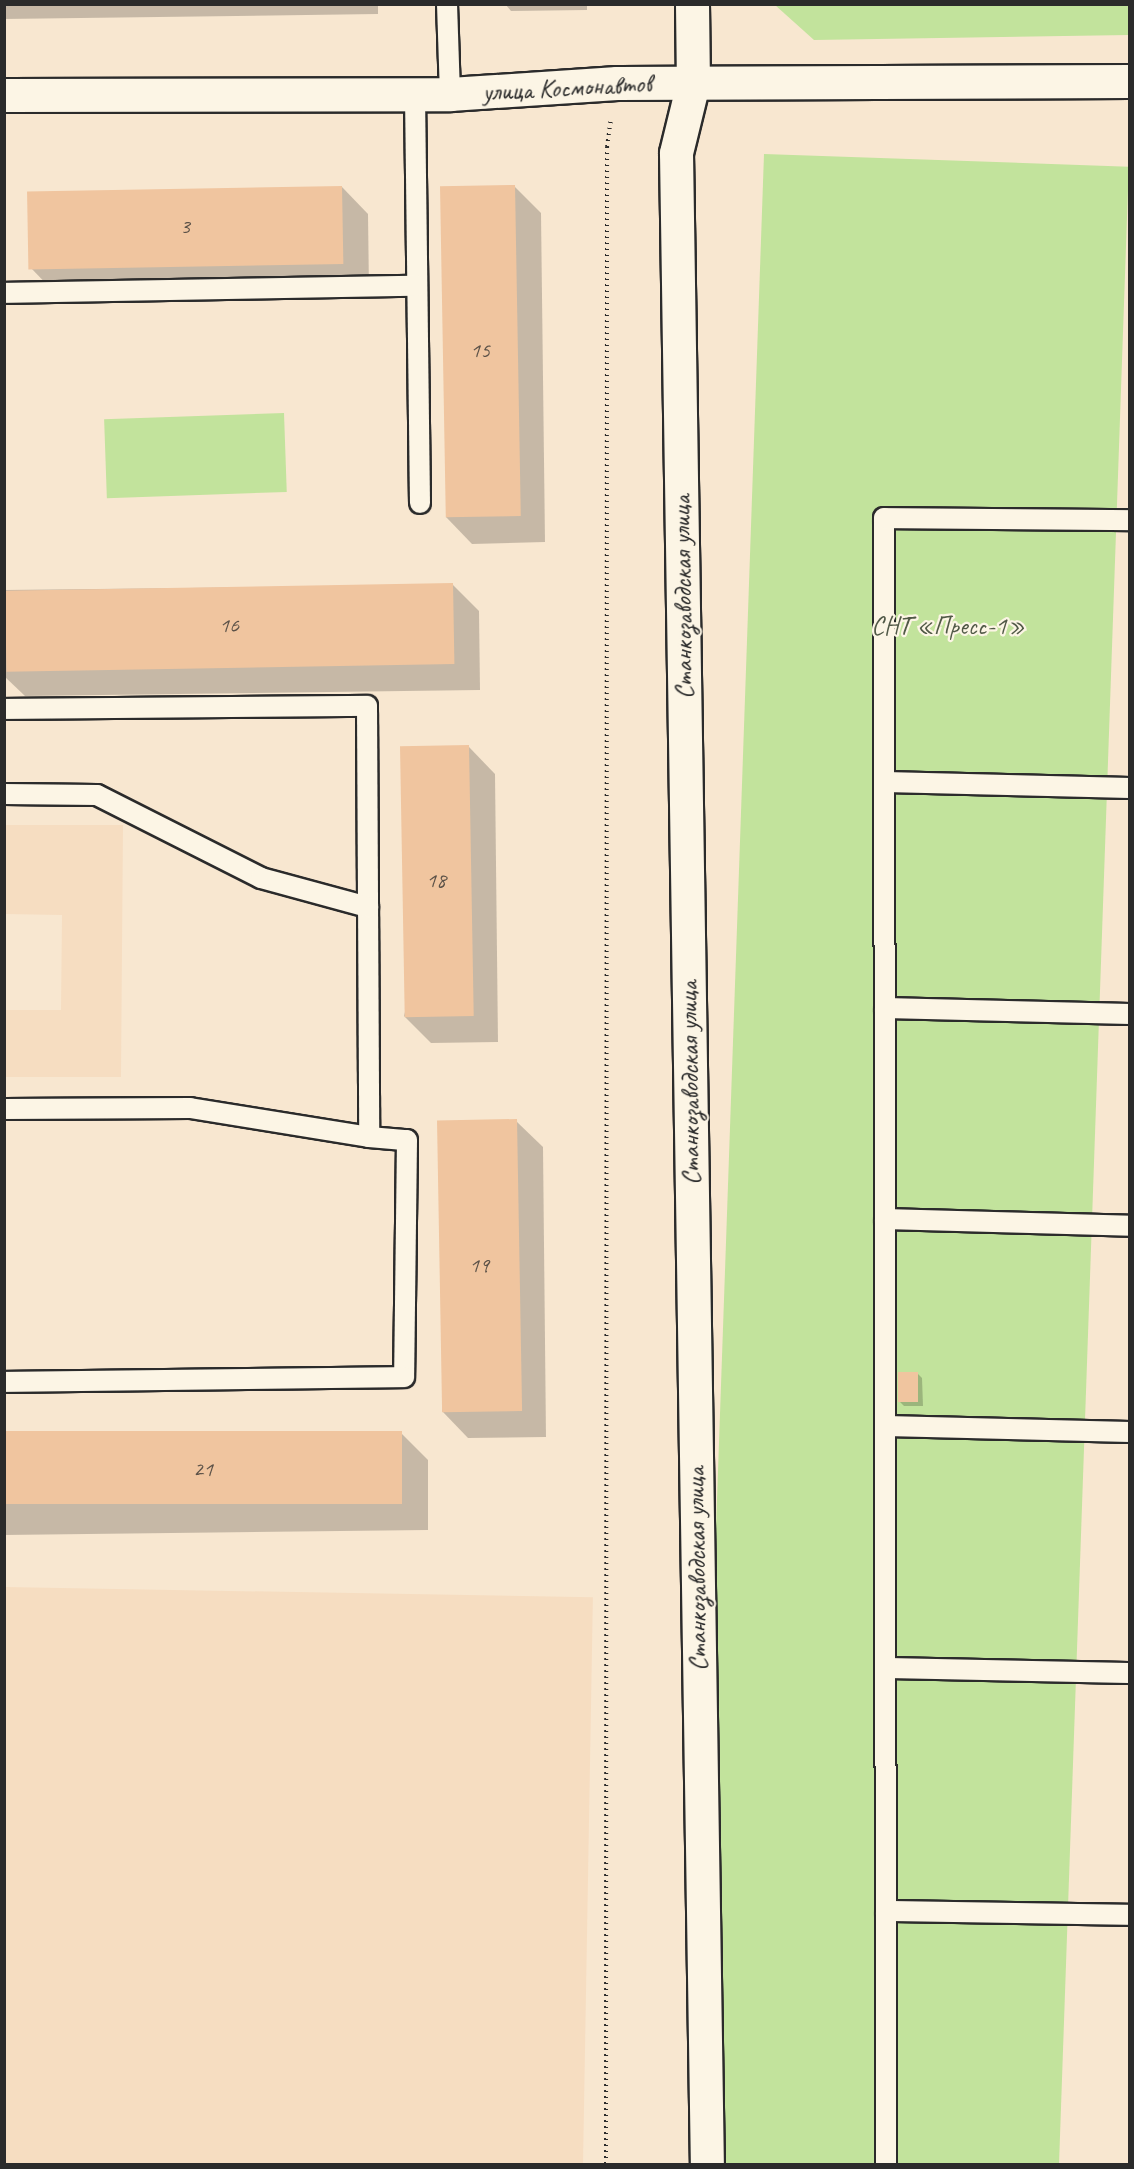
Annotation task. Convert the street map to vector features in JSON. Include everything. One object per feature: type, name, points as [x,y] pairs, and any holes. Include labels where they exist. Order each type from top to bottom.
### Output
[{"type":"street","name":"Станкозаводская улица","points":[[692,4],[693,83],[676,153],[706,2164]]},
{"type":"street","name":"улица Космонавтов","points":[[4,95],[450,94],[616,83],[1130,81]]},
{"type":"lane","points":[[447,4],[450,94]]},
{"type":"lane","points":[[414,94],[420,503]]},
{"type":"lane","points":[[4,293],[417,286]]},
{"type":"lane","points":[[886,2164],[884,518],[1130,520]]},
{"type":"lane","points":[[4,709],[367,706],[369,1137]]},
{"type":"lane","points":[[885,782],[1130,788]]},
{"type":"lane","points":[[4,794],[97,795],[261,878],[368,907]]},
{"type":"lane","points":[[885,1008],[1130,1014]]},
{"type":"lane","points":[[4,1109],[190,1108],[369,1137],[407,1140],[404,1377],[4,1382]]},
{"type":"lane","points":[[885,1220],[1130,1226]]},
{"type":"lane","points":[[886,1426],[1130,1432]]},
{"type":"lane","points":[[886,1668],[1130,1673]]},
{"type":"lane","points":[[886,1911],[1130,1915]]},
{"type":"path","points":[[606,2164],[607,147],[616,83]]},
{"type":"shaded area","points":[[5,825],[123,825],[121,1077],[5,1077],[5,1010],[61,1010],[62,915],[5,914]]},
{"type":"shaded area","points":[[5,1587],[593,1597],[583,2164],[4,2164]]},
{"type":"green space","points":[[775,5],[1129,5],[1129,35],[814,40]]},
{"type":"green space","name":"СНТ «Пресс-1»","points":[[764,154],[1129,167],[1059,2164],[694,2163]]},
{"type":"green space","points":[[284,413],[287,492],[107,498],[104,419]]},
{"type":"building","points":[[515,185],[521,516],[446,517],[440,186]]},
{"type":"building","points":[[342,186],[343,264],[28,269],[27,191]]},
{"type":"building","points":[[453,583],[454,664],[6,672],[5,591]]},
{"type":"building","points":[[469,745],[474,1016],[405,1017],[400,746]]},
{"type":"building","points":[[517,1119],[522,1411],[442,1412],[437,1120]]},
{"type":"building","points":[[898,1372],[918,1372],[918,1402],[898,1402]]},
{"type":"building","points":[[4,1431],[402,1431],[402,1504],[4,1504]]}]
